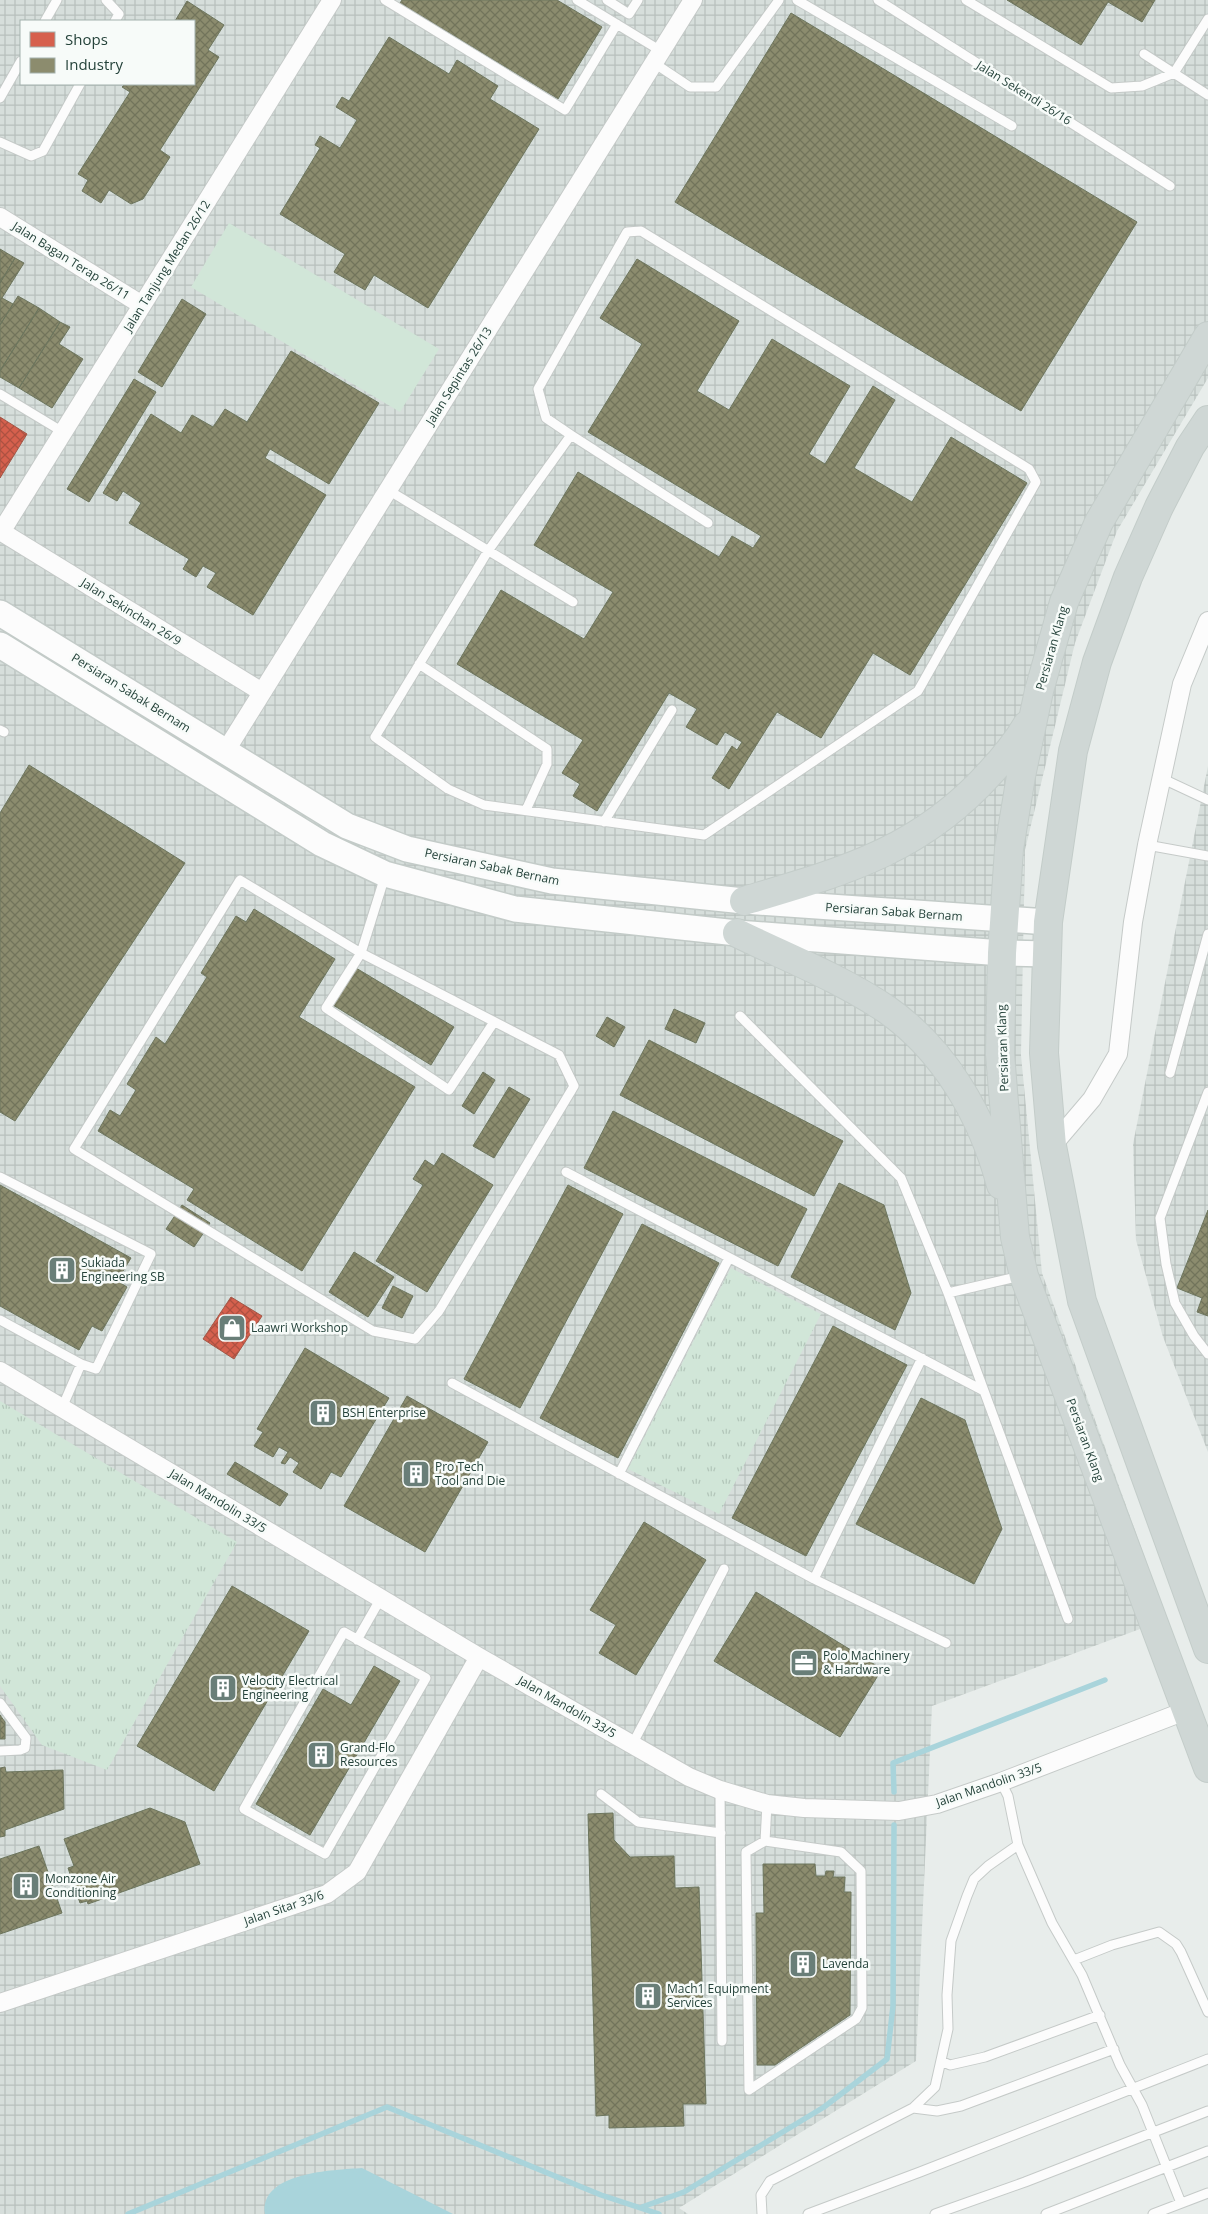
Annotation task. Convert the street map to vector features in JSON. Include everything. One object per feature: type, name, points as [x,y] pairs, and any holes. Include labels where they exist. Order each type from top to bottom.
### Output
[{"type":"main road","name":"Persiaran Klang","points":[[1208,336],[1099,522],[1064,602],[1020,776],[1009,849],[1002,953],[1000,1054],[1014,1237],[1024,1276],[1185,1711],[1208,1768]]},
{"type":"main road","points":[[1208,420],[1190,447],[1159,507],[1128,578],[1097,662],[1073,750],[1048,922],[1044,1053],[1052,1146],[1082,1302],[1208,1649]]},
{"type":"main road","points":[[744,901],[840,871],[879,855],[916,836],[950,813],[974,791],[1012,748],[1036,710]]},
{"type":"main road","points":[[737,933],[814,970],[879,1005],[922,1039],[961,1087],[982,1130],[998,1172],[1014,1237]]},
{"type":"street","name":"Jalan Tanjung Medan 26/12","points":[[1,531],[332,0]]},
{"type":"street","name":"Jalan Sepintas 26/13","points":[[225,752],[693,0]]},
{"type":"street","name":"Jalan Bagan Terap 26/11","points":[[0,217],[142,305]]},
{"type":"street","name":"Jalan Sekinchan 26/9","points":[[1,531],[262,692]]},
{"type":"street","name":"Persiaran Sabak Bernam","points":[[0,612],[347,826],[407,850],[552,881],[744,901],[1048,922]]},
{"type":"street","points":[[1052,1146],[1092,1099],[1118,1054],[1133,922],[1146,845],[1182,684],[1208,622]]},
{"type":"street","points":[[0,645],[322,844],[385,874],[515,909],[737,933],[1002,953],[1047,954]]},
{"type":"street","name":"Jalan Mandolin 33/5","points":[[0,1371],[480,1657],[632,1745],[689,1777],[720,1790],[767,1804],[822,1809],[899,1811],[937,1804],[1001,1782],[1185,1711]]},
{"type":"street","name":"Jalan Sitar 33/6","points":[[0,2003],[327,1894],[357,1872],[480,1657]]},
{"type":"lane","points":[[46,20],[57,0]]},
{"type":"lane","points":[[106,0],[119,14],[116,20]]},
{"type":"lane","points":[[386,0],[564,110],[617,24]]},
{"type":"lane","points":[[577,0],[617,24],[658,57],[690,87],[716,87],[779,0]]},
{"type":"lane","points":[[607,0],[629,14],[638,0]]},
{"type":"lane","points":[[797,0],[1012,126]]},
{"type":"lane","name":"Jalan Sekendi 26/16","points":[[878,0],[1170,186]]},
{"type":"lane","points":[[967,0],[1111,88],[1142,86],[1174,73],[1208,19]]},
{"type":"lane","points":[[1144,54],[1208,95]]},
{"type":"lane","points":[[0,98],[20,64]]},
{"type":"lane","points":[[0,142],[31,156],[43,151],[79,85]]},
{"type":"lane","points":[[571,435],[488,550],[375,738],[448,789],[484,805],[704,835],[918,691],[1036,482],[1029,469],[641,231],[627,232],[538,389],[546,418],[708,523]]},
{"type":"lane","points":[[0,394],[63,432]]},
{"type":"lane","points":[[388,490],[573,602]]},
{"type":"lane","points":[[419,664],[547,749],[547,764],[526,810]]},
{"type":"lane","points":[[604,822],[672,710]]},
{"type":"lane","points":[[1161,778],[1208,800]]},
{"type":"lane","points":[[1146,845],[1208,856]]},
{"type":"lane","points":[[385,874],[361,953],[326,1008],[449,1090],[494,1022]]},
{"type":"lane","points":[[240,880],[361,953],[559,1055],[574,1086],[439,1312],[415,1339],[373,1331],[74,1149],[240,880]]},
{"type":"lane","points":[[1170,1073],[1208,934]]},
{"type":"lane","points":[[740,1016],[901,1178],[948,1293],[982,1390],[1068,1619]]},
{"type":"lane","points":[[1208,1092],[1160,1218],[1166,1264],[1175,1303],[1194,1336],[1208,1354]]},
{"type":"lane","points":[[566,1172],[982,1390]]},
{"type":"lane","points":[[0,1177],[151,1254],[96,1369],[81,1364],[0,1320]]},
{"type":"lane","points":[[619,1474],[729,1258]]},
{"type":"lane","points":[[948,1293],[1024,1276]]},
{"type":"lane","points":[[814,1579],[922,1358]]},
{"type":"lane","points":[[62,1408],[81,1364]]},
{"type":"lane","points":[[452,1383],[814,1579],[946,1643]]},
{"type":"lane","points":[[632,1745],[724,1569]]},
{"type":"lane","points":[[357,1640],[381,1598]]},
{"type":"lane","points":[[344,1632],[357,1640],[426,1678],[325,1854],[244,1809],[344,1632]]},
{"type":"lane","points":[[0,1703],[26,1738],[25,1748],[0,1751]]},
{"type":"lane","points":[[1001,1782],[1008,1796],[1018,1845],[1052,1923],[1074,1960],[1114,2049],[1142,2105],[1181,2203]]},
{"type":"lane","points":[[720,1790],[722,2041]]},
{"type":"lane","points":[[601,1794],[638,1822],[721,1833]]},
{"type":"lane","points":[[765,1841],[767,1804]]},
{"type":"lane","points":[[765,1841],[841,1852],[861,1871],[862,2008],[856,2019],[749,2090],[746,1852],[765,1841]]},
{"type":"lane","points":[[762,2214],[761,2196],[770,2181],[913,2108],[935,2088],[948,2029],[947,1995],[951,1941],[974,1879],[988,1866],[1018,1845]]},
{"type":"lane","points":[[1074,1960],[1112,1945],[1159,1932],[1176,1944],[1181,1952],[1208,2012]]},
{"type":"lane","points":[[941,2061],[950,2065],[985,2057],[1100,2015]]},
{"type":"lane","points":[[913,2108],[938,2111],[961,2106],[1038,2079],[1114,2049]]},
{"type":"lane","points":[[808,2214],[1208,2059]]},
{"type":"lane","points":[[935,2214],[1208,2111]]},
{"type":"lane","points":[[1046,2214],[1208,2151]]},
{"type":"lane","points":[[1153,2214],[1208,2194]]},
{"type":"shaded area","points":[[0,0],[1208,0],[1208,378],[1117,531],[1075,643],[1025,850],[1021,1055],[1042,1273],[1167,1619],[932,1706],[916,2061],[679,2208],[688,2214],[0,2214]]},
{"type":"shaded area","points":[[1208,766],[1208,1452],[1163,1337],[1136,1240],[1133,1144]]},
{"type":"green space","points":[[229,223],[439,349],[400,412],[191,287]]},
{"type":"green space","points":[[731,1268],[821,1314],[719,1514],[628,1469]]},
{"type":"green space","points":[[0,1401],[237,1542],[107,1770],[42,1745],[0,1686]]},
{"type":"water","points":[[362,2168],[453,2214],[265,2214],[266,2200],[274,2189],[286,2182],[317,2172]]},
{"type":"building: Shops","points":[[0,417],[27,434],[0,478]]},
{"type":"building: Shops","name":"Laawri Workshop","points":[[231,1297],[262,1316],[234,1359],[203,1339]]},
{"type":"building: Industry","points":[[402,0],[557,0],[602,27],[558,99],[400,3]]},
{"type":"building: Industry","points":[[1007,0],[1155,0],[1142,22],[1108,2],[1081,45]]},
{"type":"building: Industry","points":[[187,1],[224,25],[208,50],[219,57],[160,150],[170,157],[143,199],[131,204],[109,190],[101,203],[82,191],[88,180],[78,174],[130,92],[122,87],[124,85],[195,85],[195,20],[176,20]]},
{"type":"building: Industry","points":[[791,13],[1137,222],[1021,411],[675,202]]},
{"type":"building: Industry","points":[[389,37],[449,74],[457,60],[498,86],[490,99],[539,129],[428,308],[374,275],[365,290],[334,272],[345,254],[280,214],[320,148],[315,145],[320,136],[340,148],[357,120],[336,107],[342,97],[349,101]]},
{"type":"building: Industry","points":[[0,249],[15,258],[0,283]]},
{"type":"building: Industry","points":[[15,258],[24,263],[2,298],[13,304],[0,325],[0,283]]},
{"type":"building: Industry","points":[[637,259],[739,321],[697,391],[729,410],[772,339],[850,386],[809,454],[825,464],[873,386],[895,400],[854,468],[912,502],[951,437],[1027,483],[910,675],[873,653],[821,738],[777,712],[729,789],[712,778],[732,746],[737,750],[742,742],[725,732],[717,745],[686,727],[697,709],[669,693],[597,811],[573,796],[580,784],[562,773],[583,740],[457,664],[501,590],[584,639],[613,592],[534,545],[578,472],[719,557],[732,536],[753,548],[761,536],[588,432],[642,344],[600,318]]},
{"type":"building: Industry","points":[[18,296],[39,308],[0,371],[0,325]]},
{"type":"building: Industry","points":[[182,299],[206,314],[162,387],[138,372]]},
{"type":"building: Industry","points":[[39,308],[60,322],[19,388],[0,377],[0,371]]},
{"type":"building: Industry","points":[[60,322],[70,327],[59,344],[83,359],[52,408],[19,388]]},
{"type":"building: Industry","points":[[291,351],[379,403],[329,484],[270,449],[265,458],[326,495],[253,615],[207,587],[216,573],[203,566],[196,577],[183,569],[189,559],[129,523],[141,503],[123,491],[117,501],[103,493],[151,414],[181,433],[192,415],[213,427],[225,409],[247,422]]},
{"type":"building: Industry","points":[[134,379],[156,392],[89,502],[67,489]]},
{"type":"building: Industry","points":[[29,765],[185,863],[15,1121],[0,1112],[0,813]]},
{"type":"building: Industry","points":[[254,909],[335,959],[299,1017],[415,1087],[302,1271],[187,1200],[194,1189],[98,1131],[110,1110],[120,1116],[136,1090],[127,1084],[156,1037],[165,1044],[207,977],[201,973],[236,916],[246,922]]},
{"type":"building: Industry","points":[[356,968],[454,1027],[431,1065],[333,1005]]},
{"type":"building: Industry","points":[[674,1009],[705,1023],[696,1043],[665,1029]]},
{"type":"building: Industry","points":[[607,1017],[625,1027],[614,1047],[596,1036]]},
{"type":"building: Industry","points":[[649,1040],[843,1141],[814,1196],[620,1095]]},
{"type":"building: Industry","points":[[483,1072],[495,1080],[474,1114],[462,1106]]},
{"type":"building: Industry","points":[[509,1087],[530,1099],[494,1158],[473,1146]]},
{"type":"building: Industry","points":[[613,1111],[807,1209],[778,1266],[584,1168]]},
{"type":"building: Industry","points":[[442,1153],[493,1185],[427,1292],[376,1261],[423,1185],[413,1179],[425,1160],[434,1166]]},
{"type":"building: Industry","points":[[839,1183],[884,1205],[911,1293],[895,1330],[791,1277]]},
{"type":"building: Industry","name":"Sukiada Engineering SB","points":[[0,1185],[131,1258],[117,1281],[127,1287],[102,1331],[92,1326],[79,1350],[0,1306]]},
{"type":"building: Industry","points":[[568,1185],[623,1214],[520,1408],[464,1379]]},
{"type":"building: Industry","points":[[182,1205],[210,1223],[194,1247],[166,1229]]},
{"type":"building: Industry","points":[[1208,1210],[1208,1316],[1197,1312],[1202,1298],[1177,1288]]},
{"type":"building: Industry","points":[[642,1224],[719,1263],[618,1458],[540,1418]]},
{"type":"building: Industry","points":[[354,1252],[394,1277],[368,1317],[329,1292]]},
{"type":"building: Industry","points":[[393,1286],[413,1296],[402,1318],[382,1308]]},
{"type":"building: Industry","points":[[833,1326],[907,1365],[806,1556],[732,1518]]},
{"type":"building: Industry","name":"BSH Enterprise","points":[[305,1348],[389,1398],[341,1477],[331,1472],[321,1489],[293,1472],[299,1463],[290,1457],[285,1464],[281,1463],[288,1452],[279,1447],[273,1457],[254,1446],[263,1432],[257,1429]]},
{"type":"building: Industry","name":"Pro Tech Tool and Die","points":[[407,1396],[488,1442],[425,1552],[344,1506]]},
{"type":"building: Industry","points":[[921,1398],[965,1420],[1002,1529],[974,1584],[856,1524]]},
{"type":"building: Industry","points":[[235,1462],[288,1494],[280,1506],[227,1474]]},
{"type":"building: Industry","points":[[644,1522],[706,1560],[636,1675],[599,1653],[616,1625],[590,1610]]},
{"type":"building: Industry","name":"Velocity Electrical Engineering","points":[[232,1586],[309,1631],[214,1791],[137,1746]]},
{"type":"building: Industry","points":[[756,1592],[882,1669],[840,1737],[714,1661]]},
{"type":"building: Industry","name":"Grand-Flo Resources","points":[[374,1666],[400,1681],[310,1835],[256,1804],[323,1689],[351,1705]]},
{"type":"building: Industry","points":[[0,1715],[5,1722],[5,1739],[0,1739]]},
{"type":"building: Industry","points":[[5,1767],[6,1772],[63,1770],[64,1809],[5,1830],[5,1836],[0,1837],[0,1768]]},
{"type":"building: Industry","points":[[150,1808],[185,1822],[200,1864],[88,1904],[87,1901],[80,1903],[68,1868],[74,1866],[64,1839]]},
{"type":"building: Industry","name":"Mach1 Equipment Services","points":[[613,1813],[614,1840],[630,1857],[674,1856],[675,1888],[699,1887],[706,2104],[683,2104],[684,2126],[609,2128],[609,2115],[596,2116],[588,1814]]},
{"type":"building: Industry","name":"Monzone Air Conditioning","points":[[39,1846],[62,1913],[0,1934],[0,1859]]},
{"type":"building: Industry","name":"Lavenda","points":[[763,1864],[815,1864],[816,1876],[825,1876],[826,1871],[834,1871],[833,1877],[845,1877],[844,1892],[851,1892],[850,2015],[775,2065],[757,2065],[756,1913],[764,1913]]},
{"type":"waterway","points":[[894,1792],[893,1763],[1105,1680]]},
{"type":"waterway","points":[[642,2207],[684,2192],[824,2107],[887,2059],[893,2006],[894,1825]]},
{"type":"waterway","points":[[128,2214],[387,2107],[601,2195],[659,2214]]},
{"type":"place","name":"Sukiada Engineering SB","points":[[62,1270]]},
{"type":"place","name":"Laawri Workshop","points":[[232,1328]]},
{"type":"place","name":"BSH Enterprise","points":[[323,1413]]},
{"type":"place","name":"Pro Tech Tool and Die","points":[[416,1474]]},
{"type":"place","name":"Polo Machinery & Hardware","points":[[804,1663]]},
{"type":"place","name":"Velocity Electrical Engineering","points":[[223,1688]]},
{"type":"place","name":"Grand-Flo Resources","points":[[321,1755]]},
{"type":"place","name":"Monzone Air Conditioning","points":[[26,1886]]},
{"type":"place","name":"Lavenda","points":[[803,1964]]},
{"type":"place","name":"Mach1 Equipment Services","points":[[648,1996]]}]
